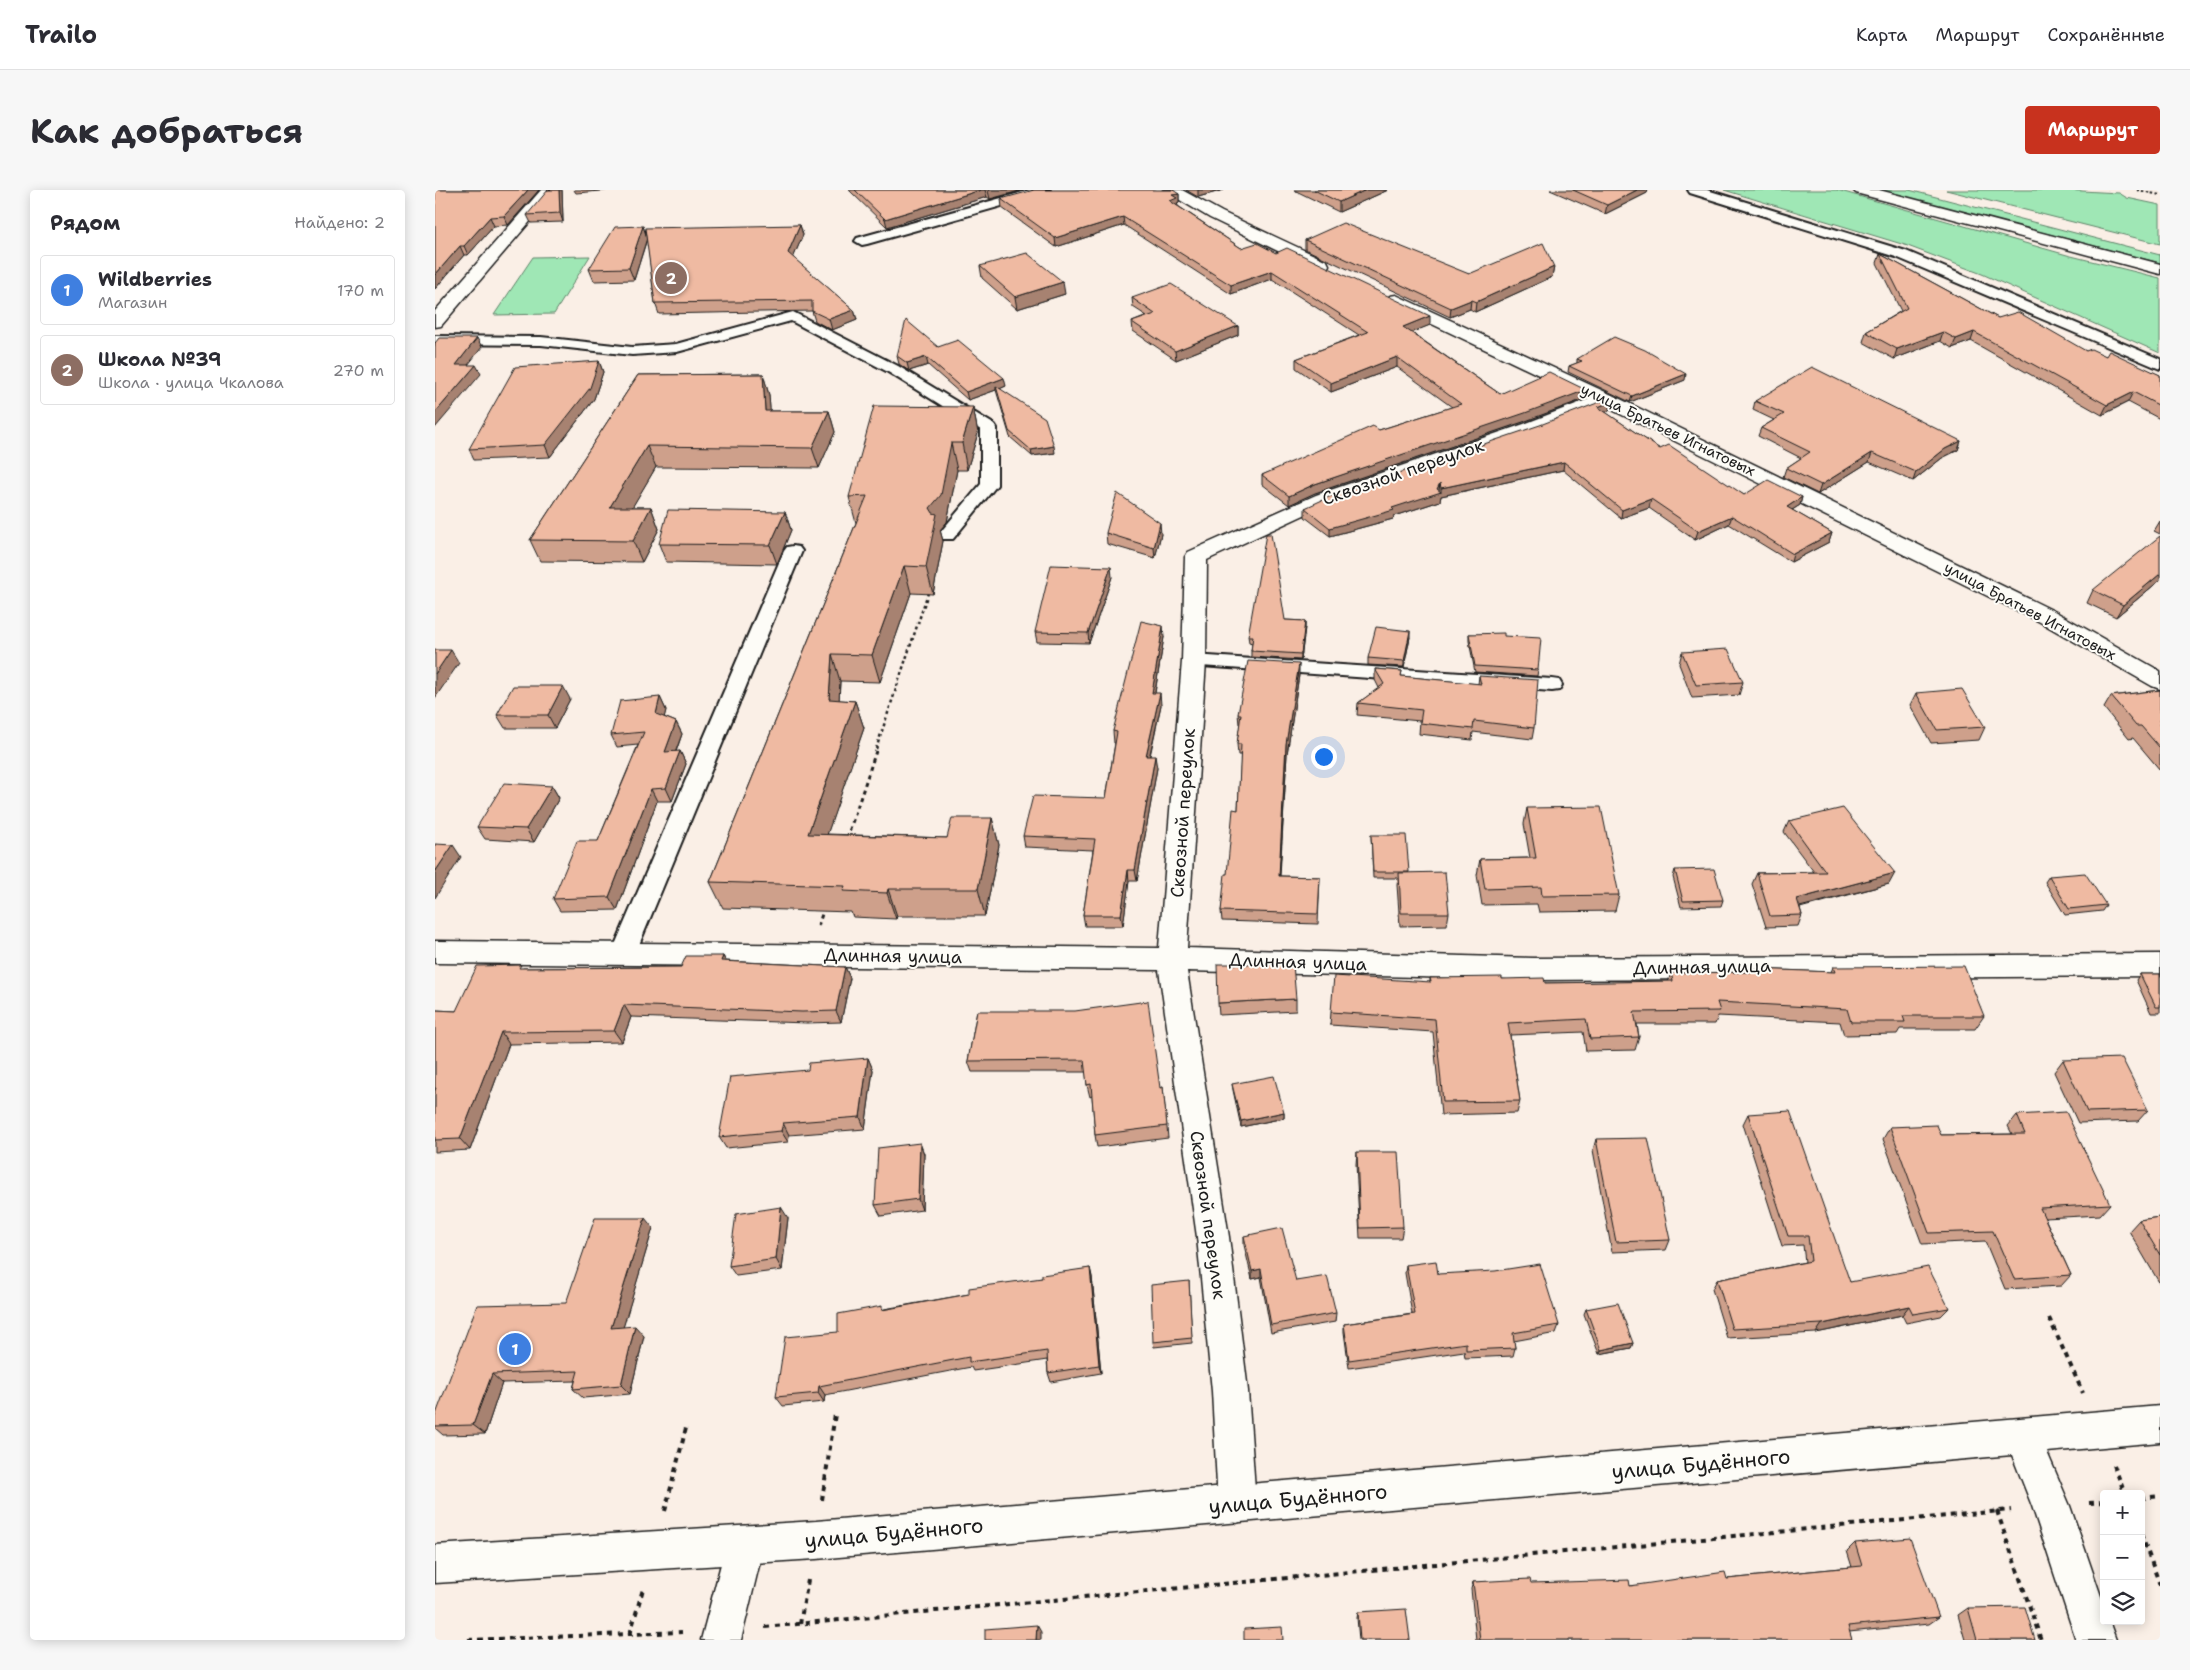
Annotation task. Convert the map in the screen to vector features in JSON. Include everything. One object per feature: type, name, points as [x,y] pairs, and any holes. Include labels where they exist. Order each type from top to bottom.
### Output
[{"type":"street","points":[[435,322],[549,190]]},
{"type":"street","points":[[1171,190],[1216,215],[1342,274]]},
{"type":"street","points":[[1861,190],[2160,269]]},
{"type":"street","points":[[1971,203],[2027,217]]},
{"type":"street","name":"улица Братьев Игнатовых","points":[[1377,291],[1605,399],[2048,617],[2160,681]]},
{"type":"street","name":"Сквозной переулок","points":[[1237,1504],[1230,1390],[1213,1237],[1176,998],[1172,959],[1194,661],[1196,557],[1323,499],[1531,428],[1605,399]]},
{"type":"street","name":"Длинная улица","points":[[435,952],[624,952],[1172,959],[1533,969],[2160,965]]},
{"type":"street","name":"улица Будённого","points":[[435,1564],[745,1546],[2160,1424]]},
{"type":"street","points":[[2023,1436],[2051,1506],[2096,1640]]},
{"type":"street","points":[[722,1636],[745,1546]]},
{"type":"lane","points":[[862,242],[1044,190]]},
{"type":"lane","points":[[1694,190],[1901,254],[2160,364]]},
{"type":"lane","points":[[435,340],[541,341],[632,351],[677,348],[793,316],[893,369],[989,428],[989,485],[947,535]]},
{"type":"lane","points":[[624,952],[793,551]]},
{"type":"lane","points":[[1194,661],[1552,685]]},
{"type":"path","points":[[2137,190],[2160,195]]},
{"type":"path","points":[[845,843],[947,535]]},
{"type":"path","points":[[808,955],[827,899]]},
{"type":"path","points":[[2145,1498],[2160,1496]]},
{"type":"path","points":[[468,1640],[722,1636],[2100,1502]]},
{"type":"path","points":[[1997,1511],[2041,1640]]},
{"type":"path","points":[[2141,1535],[2160,1585]]},
{"type":"green space","points":[[1724,190],[1837,190],[2067,255],[2160,278],[2160,353],[1982,274],[1905,245]]},
{"type":"green space","points":[[1879,190],[1909,190],[2160,255],[2160,263]]},
{"type":"green space","points":[[1946,190],[2063,190],[2119,193],[2127,198],[2160,205],[2160,244]]},
{"type":"green space","points":[[590,256],[554,314],[494,315],[533,257]]},
{"type":"building","points":[[435,190],[528,190],[504,216],[490,217],[464,246],[460,246],[435,275]]},
{"type":"building","points":[[548,190],[559,190],[560,213],[527,215]]},
{"type":"building","points":[[855,190],[981,190],[885,219]]},
{"type":"building","points":[[1034,190],[1173,190],[1179,194],[1172,195],[1177,198],[1170,201],[1241,248],[1257,243],[1276,253],[1287,248],[1430,316],[1403,327],[1500,394],[1549,372],[1586,390],[1525,413],[1315,484],[1289,496],[1262,475],[1373,426],[1379,430],[1461,404],[1397,357],[1331,383],[1296,359],[1368,332],[1272,271],[1231,285],[1123,217],[1055,238],[1001,199]]},
{"type":"building","points":[[1314,190],[1366,190],[1339,202]]},
{"type":"building","points":[[1573,190],[1637,190],[1607,205]]},
{"type":"building","points":[[1343,223],[1469,274],[1543,243],[1554,267],[1476,302],[1471,300],[1451,308],[1305,240]]},
{"type":"building","points":[[800,225],[788,253],[854,310],[829,319],[812,311],[812,301],[655,303],[645,228]]},
{"type":"building","points":[[643,226],[629,268],[589,269],[615,227]]},
{"type":"building","points":[[1027,253],[1063,282],[1015,297],[980,266]]},
{"type":"building","points":[[1880,254],[1998,318],[2018,312],[2086,351],[2091,349],[2106,356],[2109,351],[2160,375],[2160,406],[2133,392],[2107,405],[1974,332],[1956,339],[1943,332],[1897,349],[1866,332],[1907,308]]},
{"type":"building","points":[[1171,284],[1238,326],[1175,351],[1132,322],[1155,314],[1132,298]]},
{"type":"building","points":[[906,320],[938,347],[958,340],[1004,378],[966,392],[926,357],[907,363],[897,356]]},
{"type":"building","points":[[1614,337],[1645,350],[1686,374],[1632,396],[1569,366],[1582,361],[1577,359]]},
{"type":"building","points":[[439,338],[477,338],[456,365],[476,365],[435,413],[435,343]]},
{"type":"building","points":[[599,361],[590,388],[545,445],[469,449],[515,367]]},
{"type":"building","points":[[1812,367],[1961,441],[1945,449],[1916,472],[1872,453],[1821,485],[1786,468],[1810,452],[1761,428],[1784,414],[1755,401]]},
{"type":"building","points":[[763,374],[765,411],[829,411],[812,448],[647,446],[610,507],[651,507],[633,541],[530,540],[638,375]]},
{"type":"building","points":[[996,386],[1045,418],[1054,446],[1031,450],[1009,431]]},
{"type":"building","points":[[1605,400],[1610,402],[1598,407],[1660,449],[1669,445],[1744,495],[1768,480],[1802,497],[1787,507],[1832,533],[1793,554],[1732,516],[1698,531],[1651,499],[1622,510],[1564,462],[1441,488],[1440,483],[1437,489],[1441,492],[1392,508],[1394,510],[1330,528],[1305,508],[1331,496],[1540,425]]},
{"type":"building","points":[[874,406],[973,407],[962,443],[951,443],[941,495],[930,508],[933,513],[937,514],[926,567],[904,566],[872,655],[832,654],[829,699],[855,701],[808,834],[947,838],[952,818],[992,818],[978,889],[888,889],[887,893],[843,891],[845,886],[710,882],[867,496],[849,497]]},
{"type":"building","points":[[1117,493],[1160,523],[1154,548],[1106,533]]},
{"type":"building","points":[[668,510],[785,512],[770,545],[659,544]]},
{"type":"building","points":[[1266,534],[1271,534],[1285,620],[1305,621],[1301,654],[1251,651],[1253,636],[1248,636]]},
{"type":"building","points":[[2160,536],[2160,574],[2123,605],[2093,590]]},
{"type":"building","points":[[1051,565],[1111,567],[1088,633],[1035,632]]},
{"type":"building","points":[[1141,621],[1163,626],[1152,693],[1160,693],[1146,756],[1155,756],[1135,870],[1128,870],[1121,915],[1083,915],[1095,839],[1023,836],[1033,796],[1106,798],[1117,732],[1113,731]]},
{"type":"building","points":[[1376,627],[1410,631],[1404,661],[1368,658]]},
{"type":"building","points":[[1504,633],[1504,636],[1541,638],[1538,670],[1475,666],[1469,634]]},
{"type":"building","points":[[1728,649],[1743,682],[1696,685],[1682,652]]},
{"type":"building","points":[[435,650],[451,650],[435,674]]},
{"type":"building","points":[[1248,661],[1299,664],[1286,744],[1279,876],[1320,877],[1318,914],[1221,911],[1225,874],[1227,874],[1233,809],[1238,810],[1241,744],[1237,744],[1241,714],[1238,714]]},
{"type":"building","points":[[1375,669],[1402,671],[1401,676],[1481,684],[1479,676],[1538,680],[1534,728],[1474,721],[1473,729],[1420,723],[1422,710],[1358,703],[1384,684]]},
{"type":"building","points":[[513,686],[563,686],[548,715],[497,715]]},
{"type":"building","points":[[1962,689],[1985,727],[1937,730],[1916,693]]},
{"type":"building","points":[[2160,690],[2160,748],[2141,726],[2136,726],[2111,696]]},
{"type":"building","points":[[660,697],[656,714],[676,722],[665,752],[680,751],[666,788],[651,789],[609,897],[553,899],[577,841],[598,841],[644,732],[611,735],[620,701]]},
{"type":"building","points":[[504,783],[552,786],[526,829],[477,827]]},
{"type":"building","points":[[1601,807],[1619,895],[1542,896],[1541,887],[1485,889],[1480,859],[1536,858],[1527,808]]},
{"type":"building","points":[[1843,808],[1895,873],[1797,899],[1802,915],[1770,916],[1757,873],[1826,872],[1789,821]]},
{"type":"building","points":[[1371,835],[1406,835],[1409,872],[1373,872]]},
{"type":"building","points":[[435,844],[453,845],[435,872]]},
{"type":"building","points":[[1714,869],[1723,900],[1683,901],[1675,870]]},
{"type":"building","points":[[1445,872],[1449,913],[1401,913],[1399,873]]},
{"type":"building","points":[[2085,873],[2106,905],[2069,909],[2049,876]]},
{"type":"building","points":[[686,956],[723,956],[721,961],[845,967],[836,1011],[802,1012],[624,1005],[614,1031],[501,1032],[460,1139],[435,1140],[435,1010],[456,1011],[477,966],[521,965],[519,968],[681,967]]},
{"type":"building","points":[[1217,964],[1293,964],[1296,999],[1218,1003]]},
{"type":"building","points":[[1964,966],[1984,1016],[1903,1016],[1905,1022],[1851,1022],[1847,1009],[1717,1002],[1720,1011],[1634,1012],[1639,1037],[1590,1039],[1586,1019],[1508,1023],[1520,1101],[1443,1102],[1435,1019],[1331,1012],[1334,976],[1431,982],[1430,978],[1502,977],[1502,979],[1544,978],[1545,983],[1673,981],[1671,973],[1754,972],[1753,969],[1835,972],[1833,967]]},
{"type":"building","points":[[2140,974],[2160,974],[2160,1007],[2156,1007]]},
{"type":"building","points":[[1148,1001],[1160,1088],[1163,1087],[1167,1126],[1095,1135],[1091,1084],[1087,1085],[1084,1060],[968,1061],[977,1011],[1075,1011]]},
{"type":"building","points":[[868,1058],[860,1117],[783,1123],[781,1131],[719,1137],[730,1077],[808,1070],[809,1063]]},
{"type":"building","points":[[2122,1058],[2148,1110],[2087,1112],[2063,1060]]},
{"type":"building","points":[[1274,1076],[1284,1112],[1241,1121],[1232,1084]]},
{"type":"building","points":[[1790,1111],[1850,1282],[1928,1267],[1949,1308],[1913,1314],[1909,1306],[1822,1324],[1732,1329],[1717,1280],[1811,1261],[1808,1236],[1788,1236],[1748,1114]]},
{"type":"building","points":[[2066,1112],[2110,1204],[2040,1208],[2071,1275],[2014,1279],[1993,1231],[1929,1233],[1890,1127],[1937,1125],[1941,1135],[2025,1134],[2017,1115]]},
{"type":"building","points":[[1648,1138],[1670,1240],[1616,1242],[1596,1139]]},
{"type":"building","points":[[920,1143],[918,1199],[875,1205],[878,1148]]},
{"type":"building","points":[[1357,1152],[1398,1152],[1403,1227],[1360,1228]]},
{"type":"building","points":[[781,1207],[776,1259],[729,1266],[736,1214]]},
{"type":"building","points":[[2160,1217],[2160,1255],[2139,1220]]},
{"type":"building","points":[[595,1218],[645,1218],[611,1328],[635,1326],[621,1385],[573,1389],[578,1371],[492,1374],[473,1425],[435,1426],[435,1417],[477,1305],[566,1303]]},
{"type":"building","points":[[1282,1228],[1296,1281],[1327,1276],[1336,1313],[1271,1325],[1261,1269],[1252,1271],[1244,1236]]},
{"type":"building","points":[[1436,1261],[1438,1274],[1495,1271],[1540,1264],[1559,1325],[1513,1333],[1515,1348],[1466,1350],[1466,1343],[1349,1360],[1344,1324],[1415,1314],[1406,1265]]},
{"type":"building","points":[[1090,1268],[1099,1365],[1048,1373],[1047,1351],[969,1362],[969,1357],[819,1386],[818,1393],[776,1397],[785,1337],[838,1332],[838,1314],[882,1306],[882,1310],[969,1294],[969,1288],[1042,1278],[1042,1275]]},
{"type":"building","points":[[1189,1281],[1192,1338],[1153,1342],[1151,1285]]},
{"type":"building","points":[[1618,1303],[1633,1343],[1601,1350],[1586,1309]]},
{"type":"building","points":[[1910,1538],[1939,1617],[1848,1626],[1852,1640],[1480,1640],[1473,1582],[1530,1579],[1531,1583],[1629,1580],[1630,1586],[1725,1572],[1727,1579],[1862,1566],[1855,1543]]},
{"type":"building","points":[[2025,1607],[2035,1640],[1977,1640],[1968,1608]]},
{"type":"building","points":[[1406,1609],[1410,1640],[1360,1640],[1358,1612]]},
{"type":"building","points":[[1037,1625],[1036,1640],[985,1640],[985,1629]]},
{"type":"building","points":[[1282,1627],[1283,1640],[1244,1640],[1244,1629]]},
{"type":"place","name":"Школа №39","points":[[671,278]]},
{"type":"place","name":"Wildberries","points":[[515,1349]]}]
